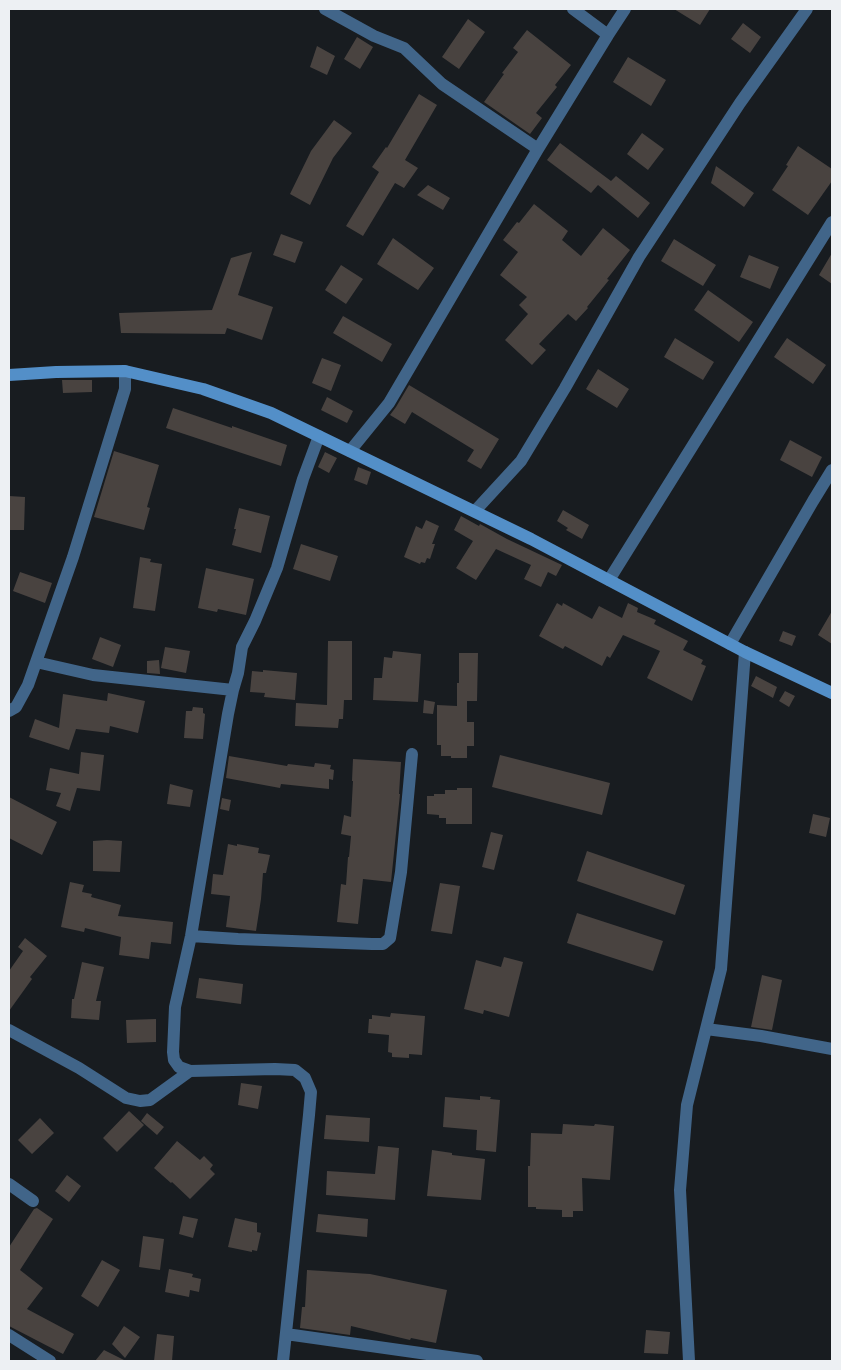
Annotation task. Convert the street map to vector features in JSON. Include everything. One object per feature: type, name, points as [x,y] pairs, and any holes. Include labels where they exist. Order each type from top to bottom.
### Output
[{"type":"street","points":[[325,9],[374,36],[404,48],[442,84],[538,149]]},
{"type":"street","points":[[573,9],[608,35]]},
{"type":"street","points":[[350,451],[389,403],[538,149],[625,9]]},
{"type":"street","points":[[474,511],[521,461],[565,388],[639,257],[740,103],[806,9]]},
{"type":"street","points":[[609,580],[832,222]]},
{"type":"street","points":[[9,711],[16,707],[28,685],[73,557],[125,389],[125,371]]},
{"type":"street","points":[[9,375],[125,371],[211,392],[271,413],[531,538],[745,652],[832,693]]},
{"type":"street","points":[[283,1361],[311,1092],[306,1078],[295,1070],[190,1071],[179,1067],[174,1060],[173,1052],[176,1007],[191,936],[242,647],[277,568],[303,479],[319,436]]},
{"type":"street","points":[[730,644],[832,470]]},
{"type":"street","points":[[689,1361],[680,1190],[687,1105],[721,969],[745,652]]},
{"type":"street","points":[[36,662],[93,675],[233,690]]},
{"type":"street","points":[[191,936],[383,944],[390,938],[401,872],[412,754]]},
{"type":"street","points":[[9,1030],[79,1068],[126,1098],[140,1101],[150,1100],[190,1071]]},
{"type":"street","points":[[706,1030],[761,1036],[832,1049]]},
{"type":"street","points":[[9,1184],[33,1201]]},
{"type":"street","points":[[286,1334],[477,1361]]},
{"type":"street","points":[[9,1335],[50,1361]]},
{"type":"building","points":[[674,9],[710,9],[700,25]]},
{"type":"building","points":[[468,19],[485,32],[459,69],[442,57]]},
{"type":"building","points":[[743,23],[761,37],[750,53],[731,39]]},
{"type":"building","points":[[527,30],[571,65],[555,85],[557,87],[536,113],[542,118],[530,134],[484,102],[518,52],[513,48]]},
{"type":"building","points":[[357,37],[373,47],[360,69],[344,59]]},
{"type":"building","points":[[317,46],[335,56],[327,75],[310,67]]},
{"type":"building","points":[[628,57],[666,80],[651,106],[613,82]]},
{"type":"building","points":[[419,94],[437,105],[405,160],[418,168],[404,188],[395,183],[363,236],[346,226],[379,172],[372,167],[387,148]]},
{"type":"building","points":[[334,120],[352,133],[333,158],[310,205],[290,194],[311,151]]},
{"type":"building","points":[[642,133],[664,149],[648,170],[627,154]]},
{"type":"building","points":[[560,143],[611,181],[616,176],[650,203],[638,218],[598,185],[591,193],[547,160]]},
{"type":"building","points":[[798,146],[832,169],[832,181],[808,215],[772,190],[788,166],[786,165]]},
{"type":"building","points":[[716,166],[754,193],[744,207],[711,183]]},
{"type":"building","points":[[428,185],[450,198],[443,210],[417,195]]},
{"type":"building","points":[[534,204],[568,231],[562,240],[581,256],[603,228],[630,250],[607,279],[609,280],[588,308],[576,321],[568,314],[539,344],[546,350],[532,365],[505,340],[528,314],[519,305],[527,297],[500,275],[518,252],[503,240]]},
{"type":"building","points":[[281,234],[303,242],[295,263],[273,255]]},
{"type":"building","points":[[393,238],[434,268],[418,290],[377,264]]},
{"type":"building","points":[[674,239],[716,265],[703,286],[661,261]]},
{"type":"building","points":[[252,252],[238,295],[273,307],[262,340],[227,328],[225,334],[121,333],[119,313],[212,310],[231,258]]},
{"type":"building","points":[[832,253],[832,284],[819,275]]},
{"type":"building","points":[[749,255],[779,267],[770,289],[740,277]]},
{"type":"building","points":[[341,265],[363,279],[346,304],[325,290]]},
{"type":"building","points":[[708,290],[753,322],[739,342],[694,310]]},
{"type":"building","points":[[343,316],[392,344],[382,362],[333,333]]},
{"type":"building","points":[[675,338],[714,362],[703,380],[664,357]]},
{"type":"building","points":[[787,338],[826,365],[813,384],[774,357]]},
{"type":"building","points":[[322,358],[341,365],[331,391],[312,383]]},
{"type":"building","points":[[598,369],[629,389],[617,408],[586,389]]},
{"type":"building","points":[[62,380],[92,380],[92,392],[63,393]]},
{"type":"building","points":[[409,385],[499,439],[481,469],[467,461],[474,450],[412,412],[405,424],[390,415]]},
{"type":"building","points":[[327,397],[353,411],[347,423],[321,410]]},
{"type":"building","points":[[173,408],[287,445],[281,466],[166,428]]},
{"type":"building","points":[[790,440],[822,457],[812,477],[780,460]]},
{"type":"building","points":[[114,451],[159,465],[147,507],[150,508],[144,530],[94,517]]},
{"type":"building","points":[[325,452],[337,458],[329,473],[318,467]]},
{"type":"building","points":[[358,467],[371,472],[367,485],[354,480]]},
{"type":"building","points":[[9,496],[25,497],[24,530],[9,530]]},
{"type":"building","points":[[239,508],[270,516],[261,553],[232,545]]},
{"type":"building","points":[[563,510],[589,525],[582,539],[566,530],[568,528],[557,521]]},
{"type":"building","points":[[461,516],[562,565],[556,576],[548,572],[541,587],[524,579],[531,565],[496,549],[476,580],[456,568],[473,541],[454,530]]},
{"type":"building","points":[[426,520],[439,526],[432,544],[435,544],[430,559],[427,558],[425,563],[421,562],[420,564],[404,557],[416,526],[422,529]]},
{"type":"building","points":[[301,544],[338,556],[330,581],[293,569]]},
{"type":"building","points":[[140,557],[151,559],[150,562],[162,564],[155,611],[133,608]]},
{"type":"building","points":[[206,568],[254,579],[246,615],[218,609],[217,612],[198,608]]},
{"type":"building","points":[[20,572],[52,583],[45,603],[13,591]]},
{"type":"building","points":[[557,603],[562,606],[563,603],[592,619],[599,606],[622,618],[628,603],[638,608],[637,612],[656,620],[654,624],[688,641],[683,650],[703,660],[701,664],[706,666],[692,701],[647,678],[660,651],[623,635],[610,658],[607,656],[602,666],[565,646],[563,649],[539,636]]},
{"type":"building","points":[[832,611],[832,644],[818,635]]},
{"type":"building","points":[[783,631],[796,636],[792,646],[779,641]]},
{"type":"building","points":[[100,637],[121,645],[113,667],[92,659]]},
{"type":"building","points":[[328,641],[352,641],[352,700],[344,700],[343,719],[339,719],[338,728],[295,726],[296,703],[327,705]]},
{"type":"building","points":[[165,647],[190,651],[186,673],[161,668]]},
{"type":"building","points":[[393,651],[421,654],[418,702],[373,700],[374,678],[382,678],[384,657],[392,658]]},
{"type":"building","points":[[459,653],[478,653],[477,701],[467,701],[467,722],[474,722],[474,746],[467,746],[467,758],[451,758],[451,756],[441,756],[441,745],[437,745],[437,705],[457,706]]},
{"type":"building","points":[[159,660],[160,674],[147,673],[147,661]]},
{"type":"building","points":[[263,670],[297,673],[295,700],[264,697],[265,693],[250,692],[252,671],[263,672]]},
{"type":"building","points":[[756,676],[777,687],[773,698],[751,686]]},
{"type":"building","points":[[785,691],[795,696],[789,707],[779,701]]},
{"type":"building","points":[[108,693],[145,701],[138,733],[110,726],[109,733],[76,729],[69,750],[29,737],[35,719],[59,728],[63,694],[107,701]]},
{"type":"building","points":[[424,700],[435,702],[433,714],[423,713]]},
{"type":"building","points":[[193,707],[203,708],[203,713],[205,714],[203,739],[184,738],[186,711],[192,711]]},
{"type":"building","points":[[81,752],[104,755],[100,791],[77,788],[70,811],[56,806],[61,793],[46,790],[50,768],[79,774]]},
{"type":"building","points":[[500,755],[610,783],[602,815],[492,787]]},
{"type":"building","points":[[229,756],[287,766],[288,764],[314,767],[315,763],[331,765],[330,769],[334,770],[333,780],[329,779],[329,789],[281,784],[280,788],[226,778]]},
{"type":"building","points":[[353,759],[401,762],[400,794],[391,882],[363,879],[358,924],[337,922],[341,884],[346,885],[349,857],[351,836],[341,834],[344,815],[351,817]]},
{"type":"building","points":[[170,784],[193,790],[190,807],[167,804]]},
{"type":"building","points":[[457,788],[472,788],[472,824],[446,824],[446,818],[427,814],[427,796],[445,794],[445,790],[457,790]]},
{"type":"building","points":[[9,797],[57,822],[42,855],[9,838]]},
{"type":"building","points":[[222,798],[231,800],[229,811],[220,809]]},
{"type":"building","points":[[813,814],[830,818],[826,837],[809,833]]},
{"type":"building","points":[[491,832],[503,835],[494,870],[482,867]]},
{"type":"building","points":[[93,841],[122,841],[120,872],[93,871]]},
{"type":"building","points":[[228,844],[259,848],[258,853],[270,855],[266,873],[263,873],[256,931],[226,927],[230,896],[211,894],[213,874],[223,875]]},
{"type":"building","points":[[587,851],[685,885],[675,915],[577,881]]},
{"type":"building","points":[[70,882],[84,885],[82,892],[92,894],[91,897],[121,905],[118,916],[173,922],[171,944],[151,942],[149,959],[119,955],[121,937],[85,928],[84,932],[61,927]]},
{"type":"building","points":[[440,883],[460,886],[452,934],[431,931]]},
{"type":"building","points":[[577,913],[663,941],[653,971],[567,943]]},
{"type":"building","points":[[25,938],[47,956],[30,977],[32,979],[9,1011],[9,971],[23,951],[18,947]]},
{"type":"building","points":[[504,957],[523,962],[509,1017],[484,1010],[483,1014],[464,1009],[476,960],[501,967]]},
{"type":"building","points":[[82,962],[104,967],[96,1001],[101,1001],[99,1020],[71,1018],[72,999],[74,999]]},
{"type":"building","points":[[762,975],[782,980],[772,1030],[751,1027]]},
{"type":"building","points":[[199,978],[243,984],[241,1004],[196,998]]},
{"type":"building","points":[[391,1013],[425,1016],[422,1055],[409,1054],[409,1058],[392,1057],[392,1053],[388,1052],[389,1035],[368,1033],[369,1019],[372,1019],[372,1015],[390,1017]]},
{"type":"building","points":[[156,1019],[156,1042],[127,1043],[126,1020]]},
{"type":"building","points":[[241,1083],[262,1086],[258,1109],[238,1105]]},
{"type":"building","points":[[480,1096],[500,1100],[496,1152],[476,1150],[477,1130],[443,1127],[445,1097],[480,1100]]},
{"type":"building","points":[[129,1111],[144,1125],[117,1152],[103,1138]]},
{"type":"building","points":[[147,1113],[164,1127],[157,1135],[141,1121]]},
{"type":"building","points":[[326,1115],[370,1118],[369,1142],[324,1139]]},
{"type":"building","points":[[40,1118],[54,1133],[32,1154],[18,1140]]},
{"type":"building","points":[[563,1124],[614,1126],[610,1180],[582,1178],[583,1211],[573,1211],[573,1217],[562,1217],[562,1210],[528,1207],[528,1166],[530,1166],[531,1133],[562,1134]]},
{"type":"building","points":[[177,1141],[200,1160],[204,1156],[213,1165],[210,1169],[215,1174],[190,1199],[154,1168]]},
{"type":"building","points":[[378,1146],[399,1148],[395,1200],[326,1195],[327,1171],[375,1174]]},
{"type":"building","points":[[432,1150],[452,1153],[452,1155],[485,1159],[481,1200],[427,1196]]},
{"type":"building","points":[[67,1175],[81,1186],[69,1202],[55,1191]]},
{"type":"building","points":[[37,1208],[53,1219],[20,1270],[43,1288],[27,1309],[74,1334],[63,1354],[9,1326],[9,1247],[34,1209]]},
{"type":"building","points":[[318,1214],[368,1219],[367,1237],[316,1232]]},
{"type":"building","points":[[183,1216],[198,1219],[193,1238],[179,1234]]},
{"type":"building","points":[[235,1218],[257,1223],[257,1232],[261,1233],[257,1251],[252,1250],[252,1252],[228,1247]]},
{"type":"building","points":[[143,1236],[164,1239],[160,1270],[139,1267]]},
{"type":"building","points":[[102,1260],[120,1270],[98,1307],[81,1296]]},
{"type":"building","points":[[169,1269],[193,1274],[192,1277],[201,1279],[199,1292],[190,1290],[189,1297],[165,1292]]},
{"type":"building","points":[[307,1270],[370,1274],[447,1290],[436,1343],[411,1338],[410,1340],[351,1326],[350,1335],[300,1328],[302,1307],[305,1307]]},
{"type":"building","points":[[124,1326],[140,1337],[125,1358],[112,1344]]},
{"type":"building","points":[[646,1330],[670,1332],[668,1354],[644,1353]]},
{"type":"building","points":[[157,1334],[174,1336],[172,1361],[154,1361]]},
{"type":"building","points":[[104,1350],[126,1361],[95,1361]]}]
